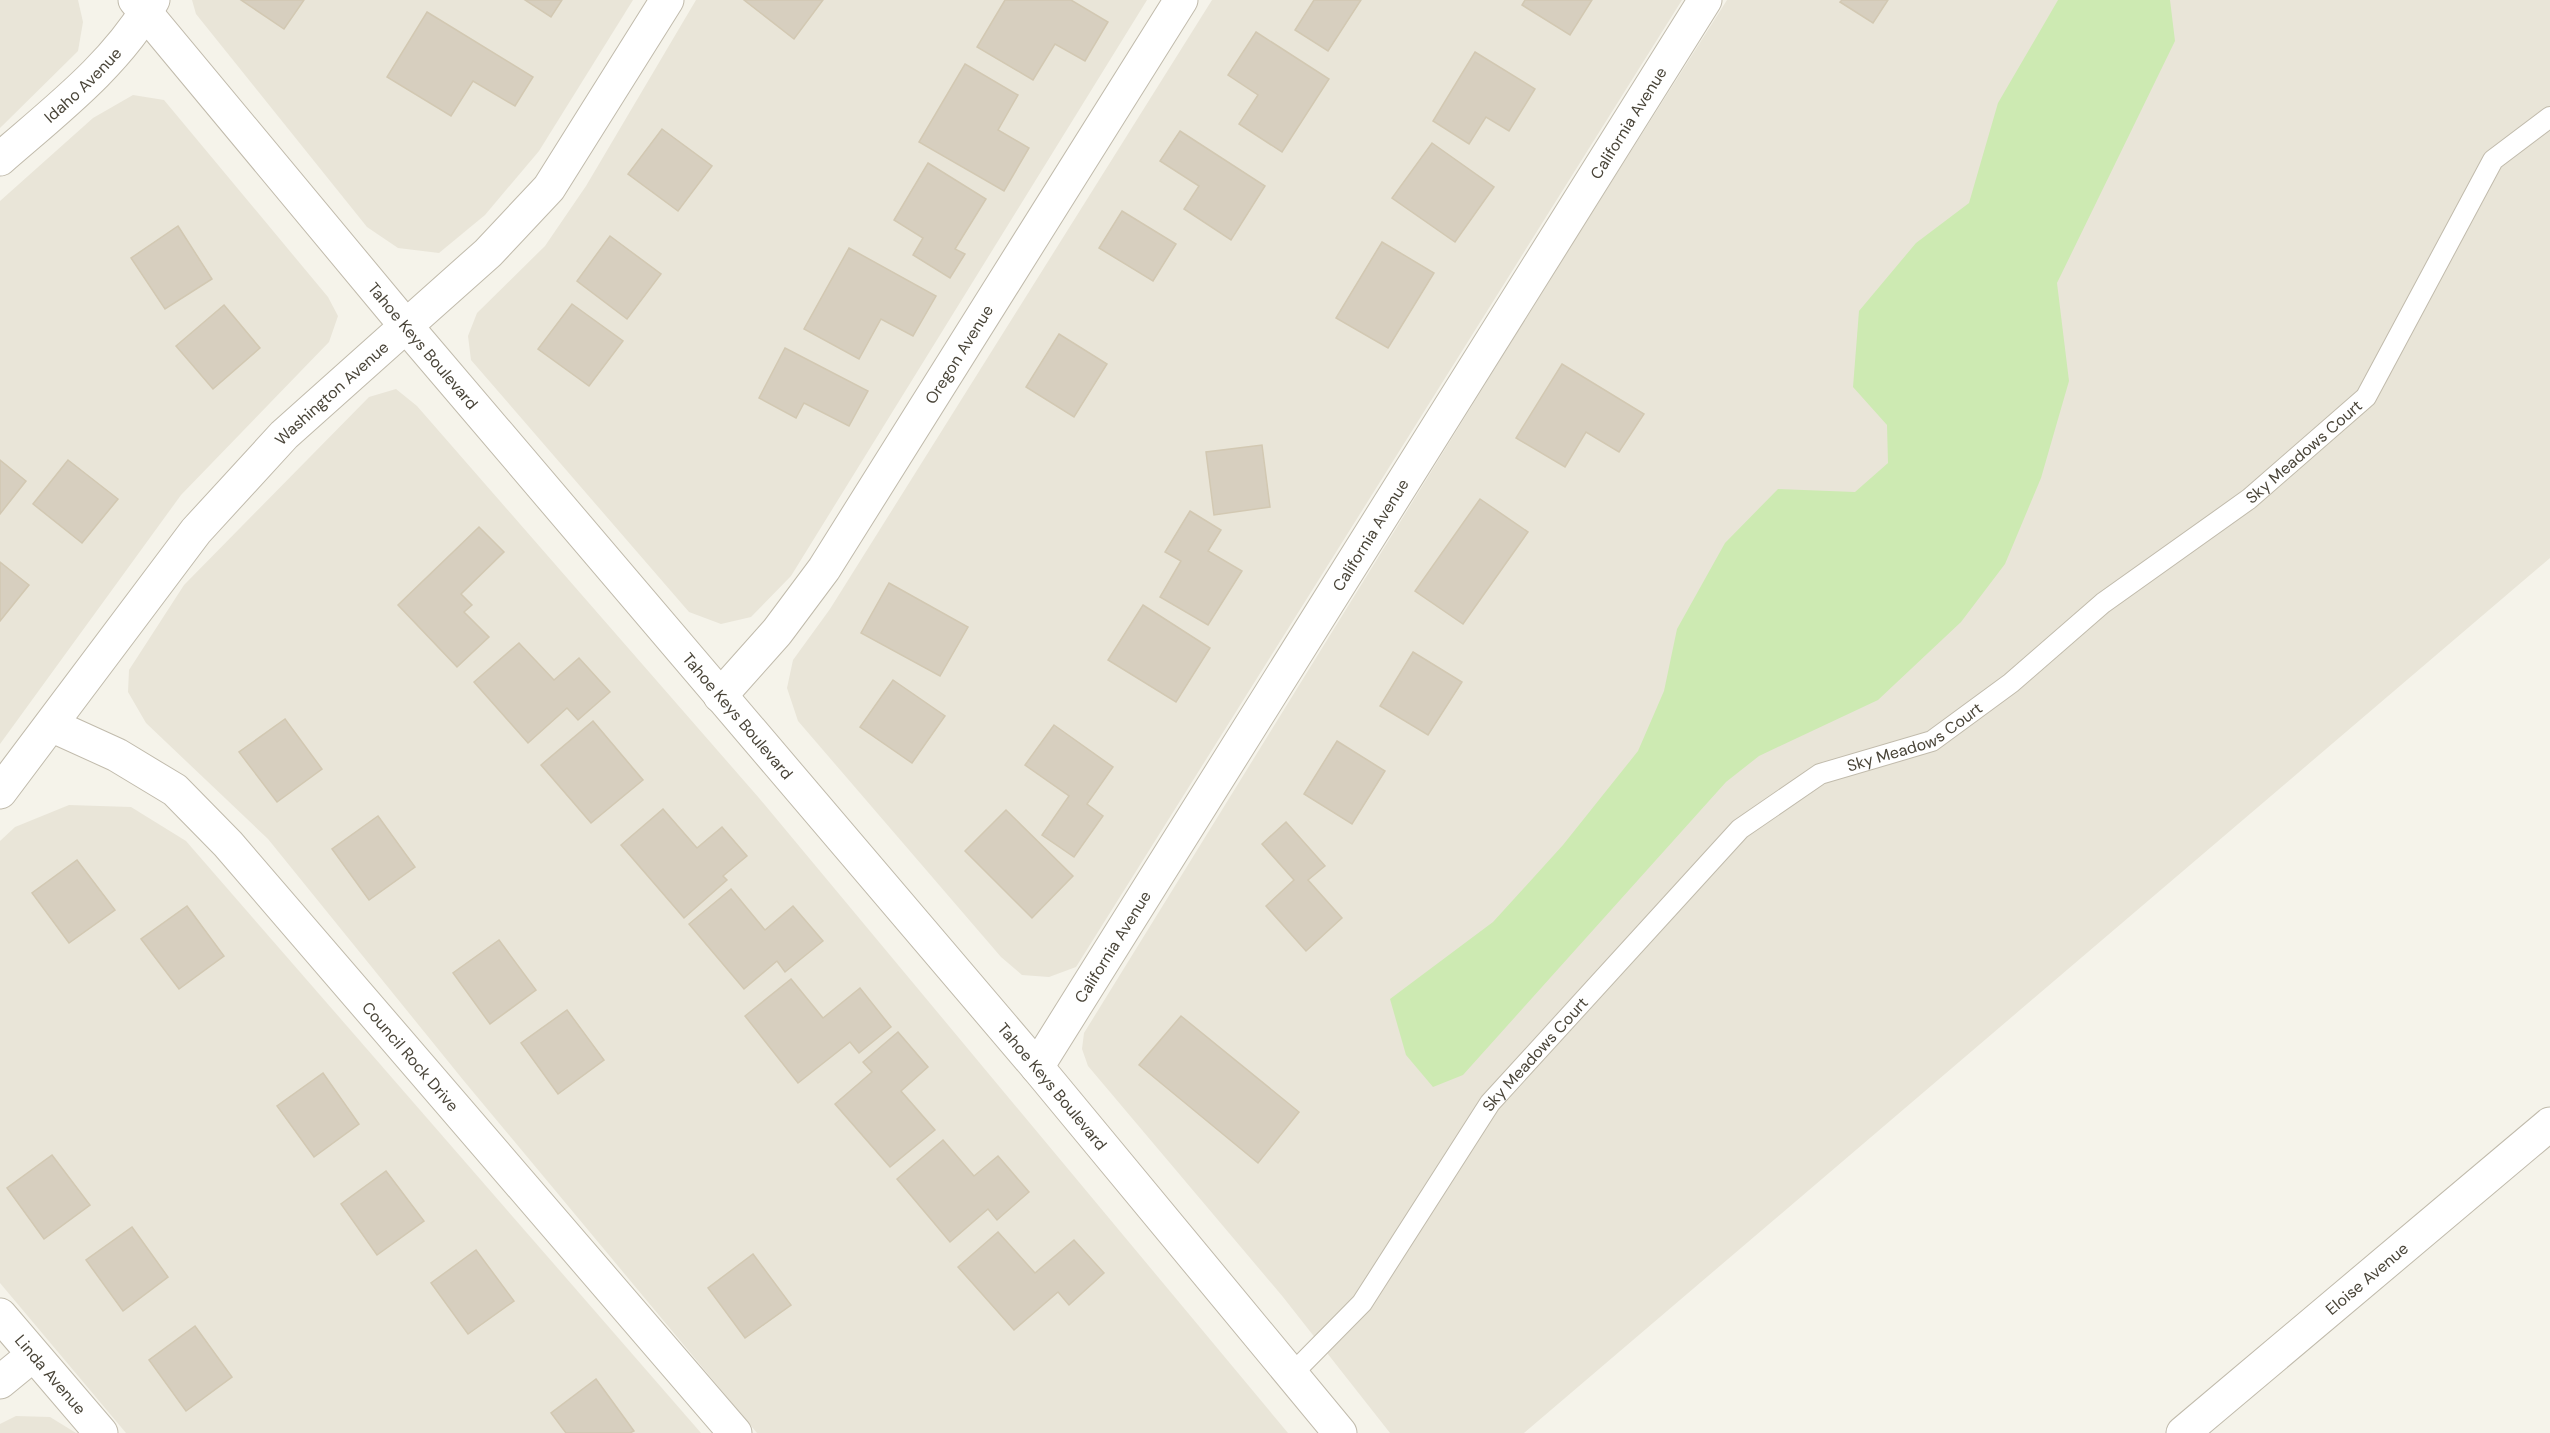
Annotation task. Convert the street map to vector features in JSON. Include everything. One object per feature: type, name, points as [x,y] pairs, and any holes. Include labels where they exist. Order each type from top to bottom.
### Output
[{"type":"street","name":"Washington Avenue","points":[[0,792],[196,531],[284,435],[488,253],[549,188],[667,0]]},
{"type":"street","name":"Oregon Avenue","points":[[720,696],[777,632],[824,569],[1181,0]]},
{"type":"street","name":"California Avenue","points":[[1037,1067],[1705,0]]},
{"type":"street","name":"Tahoe Keys Boulevard","points":[[144,4],[406,326],[1037,1067],[1340,1433]]},
{"type":"street","name":"Idaho Avenue","points":[[0,159],[76,93],[118,50],[144,4]]},
{"type":"street","name":"Council Rock Drive","points":[[51,725],[117,754],[175,790],[228,844],[735,1433]]},
{"type":"street","name":"Eloise Avenue","points":[[2183,1433],[2550,1124]]},
{"type":"street","name":"Linda Avenue","points":[[0,1316],[101,1433]]},
{"type":"street","points":[[0,1382],[33,1355]]},
{"type":"lane","name":"Sky Meadows Court","points":[[1291,1375],[1362,1303],[1490,1103],[1740,830],[1820,774],[1932,741],[2011,683],[2103,603],[2249,499],[2366,397],[2493,160],[2550,117]]},
{"type":"shaded area","points":[[0,0],[78,0],[83,22],[78,51],[0,128]]},
{"type":"shaded area","points":[[192,0],[633,0],[539,151],[485,215],[439,253],[398,248],[367,227],[196,14]]},
{"type":"shaded area","points":[[696,0],[1147,0],[791,576],[751,617],[721,624],[689,612],[471,360],[468,336],[477,313],[545,246],[586,186]]},
{"type":"shaded area","points":[[1212,0],[1682,0],[1076,967],[1049,977],[1022,975],[1001,957],[798,721],[787,688],[793,660],[830,609]]},
{"type":"shaded area","points":[[1727,0],[2550,0],[2550,558],[1524,1433],[1390,1433],[1283,1297],[1088,1066],[1082,1049],[1084,1033],[1567,252]]},
{"type":"shaded area","points":[[133,95],[164,100],[328,297],[338,316],[329,342],[181,495],[0,744],[0,201],[93,118]]},
{"type":"shaded area","points":[[396,389],[417,406],[759,798],[1288,1433],[757,1433],[464,1081],[268,839],[146,723],[128,692],[129,670],[184,585],[369,397]]},
{"type":"shaded area","points":[[69,805],[131,807],[186,841],[701,1433],[126,1433],[0,1283],[0,841],[15,827]]},
{"type":"shaded area","points":[[16,1416],[50,1417],[76,1433],[0,1433],[0,1424]]},
{"type":"green space","points":[[2058,0],[2170,0],[2175,41],[2057,283],[2069,381],[2041,478],[2005,564],[1961,622],[1878,700],[1759,756],[1726,782],[1463,1075],[1433,1087],[1406,1055],[1390,999],[1493,922],[1563,845],[1638,751],[1664,691],[1677,629],[1725,543],[1778,489],[1855,492],[1888,463],[1887,425],[1853,387],[1859,311],[1916,243],[1969,203],[1998,103]]},
{"type":"building","points":[[241,0],[304,0],[284,29]]},
{"type":"building","points":[[525,0],[562,0],[551,17]]},
{"type":"building","points":[[744,0],[823,0],[794,39]]},
{"type":"building","points":[[1005,0],[1071,0],[1108,22],[1085,61],[1055,44],[1033,80],[977,47]]},
{"type":"building","points":[[1314,0],[1361,0],[1328,51],[1295,30]]},
{"type":"building","points":[[1525,0],[1592,0],[1570,35],[1522,5]]},
{"type":"building","points":[[1842,0],[1888,0],[1873,23],[1840,2]]},
{"type":"building","points":[[427,12],[533,77],[515,106],[473,81],[451,116],[387,77]]},
{"type":"building","points":[[1256,32],[1329,79],[1282,152],[1239,124],[1258,95],[1228,75]]},
{"type":"building","points":[[1475,52],[1535,89],[1509,131],[1486,117],[1469,144],[1433,121]]},
{"type":"building","points":[[965,64],[1018,95],[998,130],[1029,148],[1004,191],[919,142]]},
{"type":"building","points":[[662,129],[712,166],[678,211],[628,174]]},
{"type":"building","points":[[1180,131],[1265,186],[1231,240],[1184,209],[1199,186],[1160,161]]},
{"type":"building","points":[[1432,143],[1494,187],[1455,242],[1392,198]]},
{"type":"building","points":[[928,163],[986,199],[955,249],[965,254],[950,278],[913,255],[923,238],[894,220]]},
{"type":"building","points":[[1122,211],[1176,244],[1153,281],[1099,248]]},
{"type":"building","points":[[178,226],[212,279],[165,309],[131,258]]},
{"type":"building","points":[[610,236],[661,274],[627,319],[577,281]]},
{"type":"building","points":[[1382,242],[1434,273],[1388,348],[1336,318]]},
{"type":"building","points":[[849,248],[936,296],[913,336],[881,319],[859,359],[804,329]]},
{"type":"building","points":[[572,304],[623,341],[589,386],[538,349]]},
{"type":"building","points":[[224,305],[260,348],[213,389],[176,346]]},
{"type":"building","points":[[1059,334],[1107,364],[1074,417],[1026,387]]},
{"type":"building","points":[[785,348],[868,391],[849,426],[804,403],[796,418],[759,398]]},
{"type":"building","points":[[1562,364],[1644,414],[1619,452],[1586,432],[1565,467],[1516,438]]},
{"type":"building","points":[[1262,445],[1270,507],[1214,515],[1206,452]]},
{"type":"building","points":[[0,460],[26,481],[0,514]]},
{"type":"building","points":[[68,460],[118,499],[82,543],[33,504]]},
{"type":"building","points":[[1480,499],[1528,532],[1463,624],[1415,591]]},
{"type":"building","points":[[1190,511],[1221,530],[1208,551],[1242,571],[1208,625],[1160,597],[1181,561],[1165,552]]},
{"type":"building","points":[[479,527],[504,552],[461,594],[472,605],[464,612],[489,637],[457,667],[398,605]]},
{"type":"building","points":[[0,562],[29,585],[0,621]]},
{"type":"building","points":[[889,583],[968,627],[940,676],[861,633]]},
{"type":"building","points":[[1143,605],[1210,648],[1176,702],[1108,660]]},
{"type":"building","points":[[519,643],[554,680],[579,658],[610,692],[578,720],[567,708],[528,743],[474,682]]},
{"type":"building","points":[[1413,652],[1462,682],[1428,735],[1380,706]]},
{"type":"building","points":[[893,680],[945,716],[912,763],[860,727]]},
{"type":"building","points":[[285,719],[322,769],[277,802],[239,752]]},
{"type":"building","points":[[593,721],[643,780],[591,823],[541,765]]},
{"type":"building","points":[[1054,725],[1113,767],[1087,804],[1103,816],[1074,857],[1042,835],[1069,796],[1025,765]]},
{"type":"building","points":[[1337,741],[1385,771],[1352,824],[1304,794]]},
{"type":"building","points":[[663,809],[697,848],[722,827],[747,856],[723,876],[727,880],[684,918],[621,845]]},
{"type":"building","points":[[1006,810],[1073,876],[1032,918],[965,851]]},
{"type":"building","points":[[378,816],[415,867],[369,900],[332,849]]},
{"type":"building","points":[[1286,822],[1325,866],[1308,880],[1342,918],[1306,951],[1266,906],[1294,880],[1262,844]]},
{"type":"building","points":[[77,860],[115,910],[69,943],[32,893]]},
{"type":"building","points":[[731,889],[765,930],[793,906],[823,941],[785,972],[777,961],[744,989],[689,924]]},
{"type":"building","points":[[187,906],[224,956],[179,989],[141,939]]},
{"type":"building","points":[[499,940],[536,990],[490,1024],[453,973]]},
{"type":"building","points":[[791,979],[823,1018],[860,988],[891,1027],[859,1053],[850,1042],[798,1083],[745,1016]]},
{"type":"building","points":[[567,1010],[604,1060],[558,1094],[521,1043]]},
{"type":"building","points":[[1181,1016],[1299,1112],[1258,1163],[1139,1065]]},
{"type":"building","points":[[898,1032],[928,1067],[901,1091],[935,1130],[890,1167],[835,1104],[872,1072],[863,1062]]},
{"type":"building","points":[[323,1073],[359,1124],[314,1157],[277,1106]]},
{"type":"building","points":[[943,1140],[974,1176],[998,1156],[1029,1192],[997,1220],[988,1209],[950,1242],[897,1179]]},
{"type":"building","points":[[52,1155],[90,1205],[44,1239],[7,1188]]},
{"type":"building","points":[[386,1171],[424,1221],[377,1255],[341,1204]]},
{"type":"building","points":[[132,1227],[168,1277],[123,1311],[86,1260]]},
{"type":"building","points":[[998,1232],[1035,1273],[1074,1240],[1104,1273],[1069,1305],[1058,1292],[1014,1330],[958,1267]]},
{"type":"building","points":[[476,1250],[514,1301],[468,1334],[431,1283]]},
{"type":"building","points":[[753,1254],[791,1305],[745,1338],[708,1288]]},
{"type":"building","points":[[195,1326],[232,1377],[186,1411],[149,1360]]},
{"type":"building","points":[[596,1379],[634,1431],[630,1433],[566,1433],[551,1413]]}]
